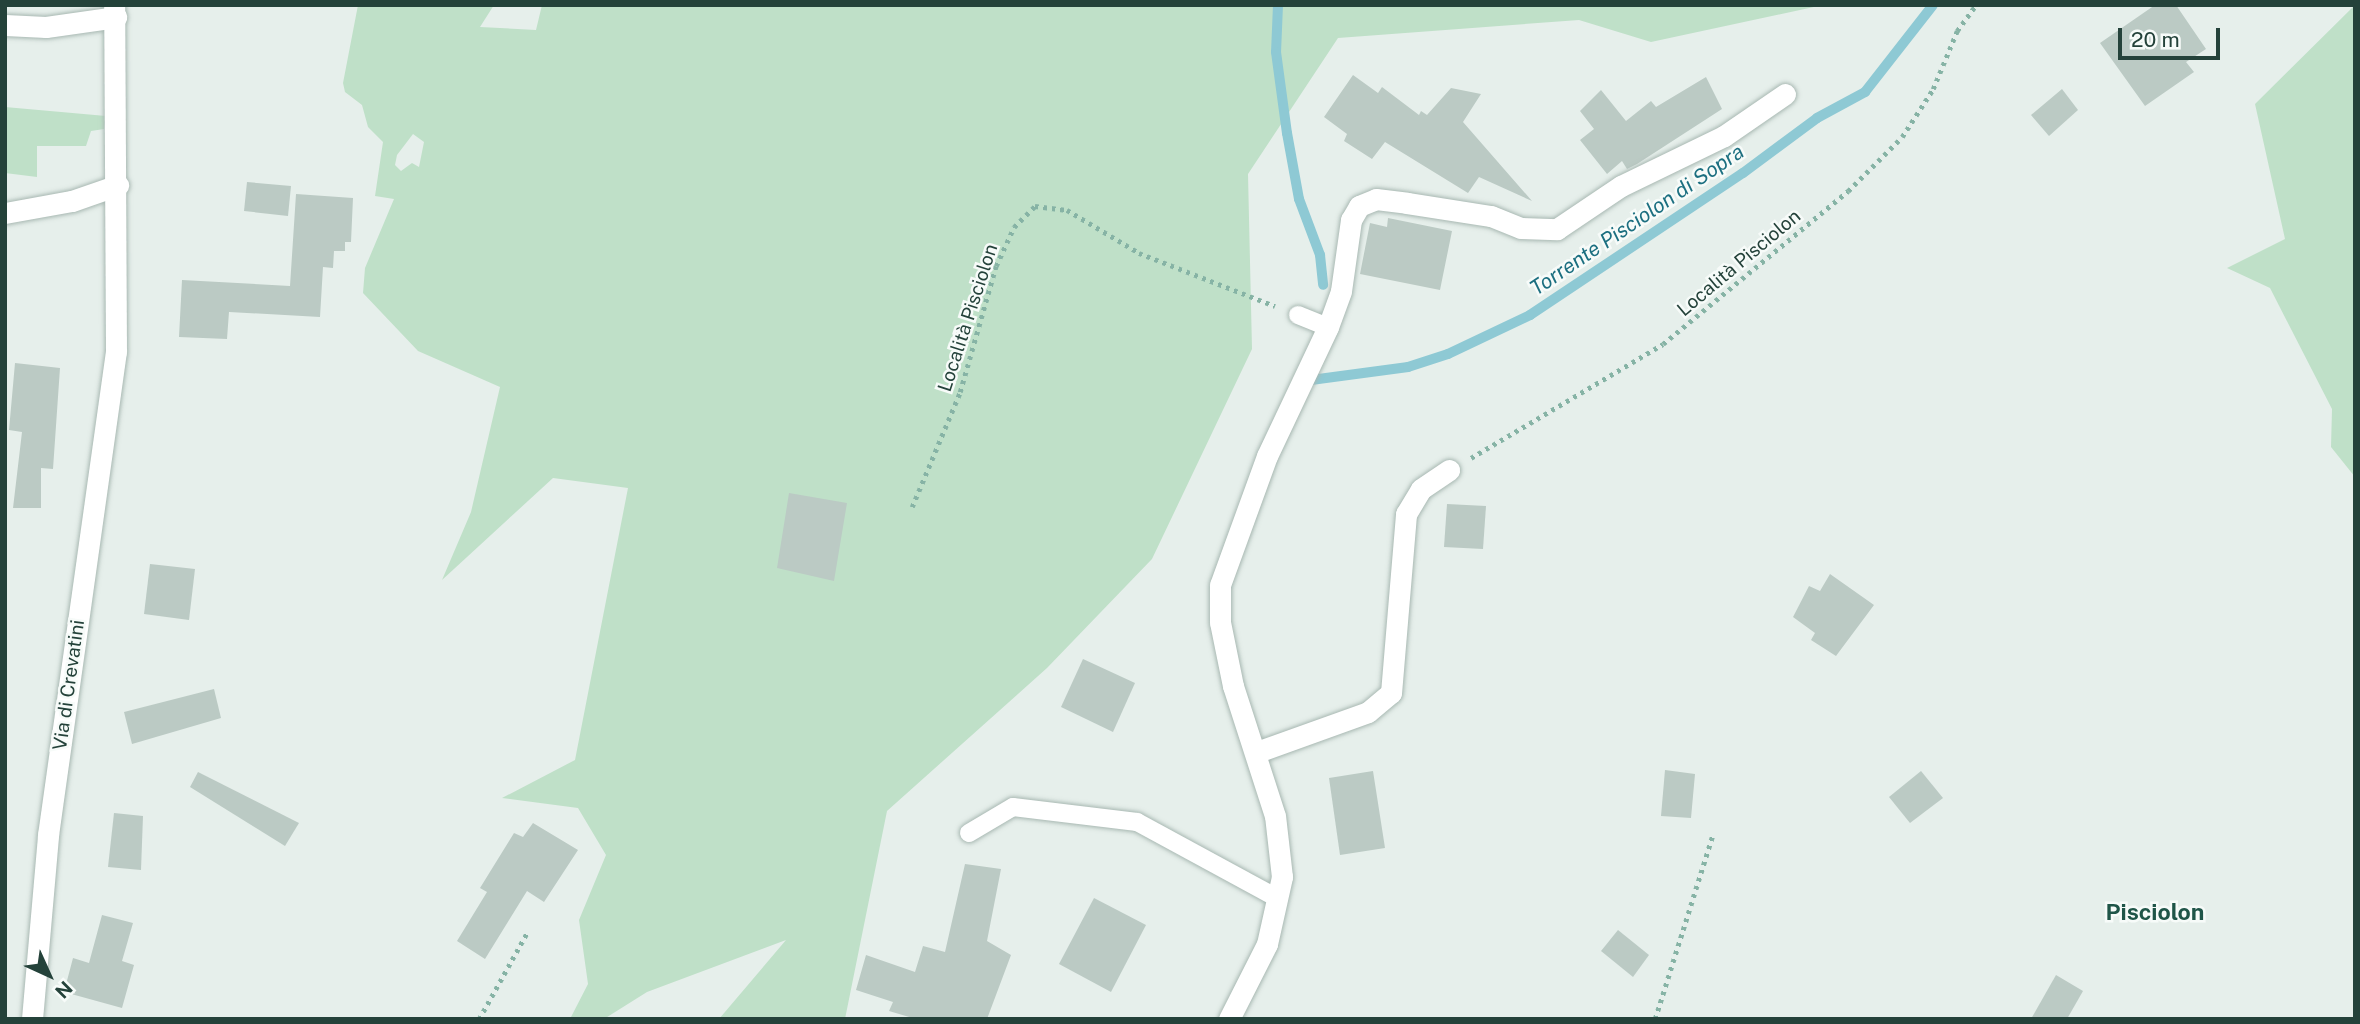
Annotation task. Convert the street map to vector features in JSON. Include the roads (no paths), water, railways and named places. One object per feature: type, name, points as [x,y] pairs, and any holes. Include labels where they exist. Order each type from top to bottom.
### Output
[{"type":"street","points":[[5,25],[46,27],[115,11]]},
{"type":"street","name":"Via di Crevatini","points":[[32,1019],[48,835],[116,352],[118,185],[115,11]]},
{"type":"street","points":[[1229,1019],[1267,944],[1282,877],[1275,816],[1257,752],[1233,686],[1220,622],[1220,585],[1266,456],[1328,327],[1341,291],[1351,220],[1359,206],[1376,199],[1397,201],[1491,216],[1521,228],[1557,229],[1621,186],[1724,136],[1785,94]]},
{"type":"street","points":[[5,213],[72,201],[118,185]]},
{"type":"street","points":[[1257,752],[1368,712],[1391,693],[1406,514],[1421,489],[1450,470]]},
{"type":"lane","points":[[1298,315],[1328,327]]},
{"type":"lane","points":[[969,834],[1013,807],[1137,822],[1278,898]]},
{"type":"waterway","points":[[1278,5],[1276,52],[1287,133],[1299,199],[1320,255],[1323,285]]},
{"type":"waterway","name":"Torrente Pisciolon di Sopra","points":[[1311,380],[1408,367],[1448,354],[1530,315],[1743,173],[1817,118],[1865,92],[1933,5]]},
{"type":"district","name":"Pisciolon","points":[[2155,912]]}]
